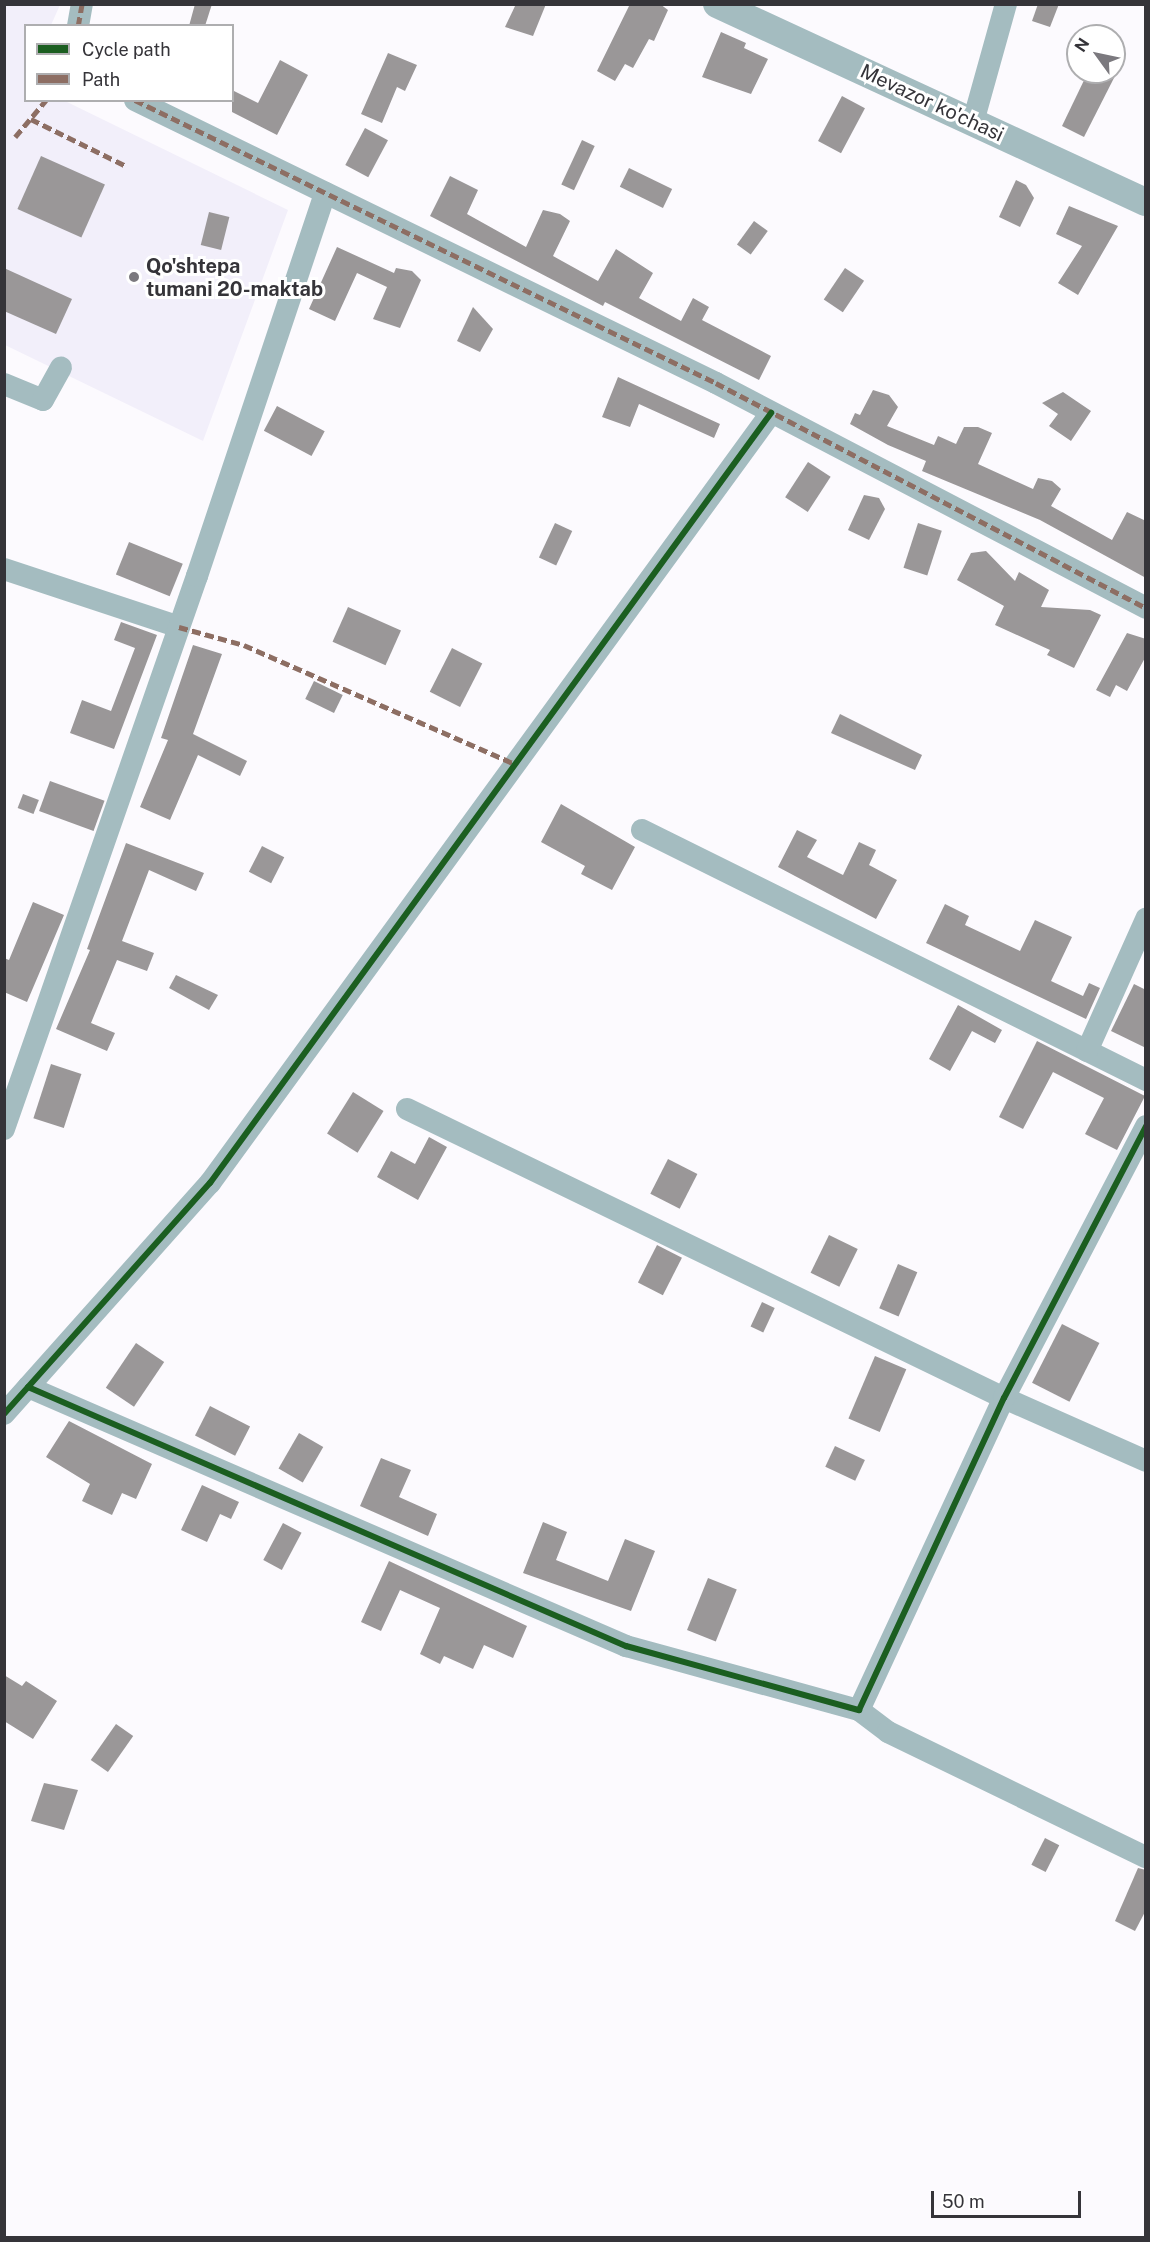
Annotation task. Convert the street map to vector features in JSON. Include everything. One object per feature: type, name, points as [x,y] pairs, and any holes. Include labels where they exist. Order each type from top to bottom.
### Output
[{"type":"street","points":[[78,24],[82,4]]},
{"type":"street","name":"Mevazor ko'chasi","points":[[717,4],[1146,202]]},
{"type":"street","points":[[974,122],[1006,4]]},
{"type":"street","points":[[139,102],[771,413],[1146,608]]},
{"type":"street","points":[[4,1129],[179,627],[325,193]]},
{"type":"street","points":[[4,384],[43,400],[61,368]]},
{"type":"street","points":[[4,1414],[210,1183],[771,413]]},
{"type":"street","points":[[4,569],[179,627]]},
{"type":"street","points":[[642,830],[1146,1080]]},
{"type":"street","points":[[1087,1051],[1146,920]]},
{"type":"street","points":[[407,1109],[1005,1398],[1146,1461]]},
{"type":"street","points":[[859,1710],[1005,1398],[1146,1126]]},
{"type":"street","points":[[28,1387],[626,1646],[859,1710],[888,1732],[1146,1857]]},
{"type":"shaded area","name":"Qo'shtepa tumani 20-maktab","points":[[4,5],[60,5],[51,24],[24,24],[24,102],[67,102],[288,210],[203,441],[5,345]]},
{"type":"building","points":[[195,4],[212,4],[206,24],[190,24]]},
{"type":"building","points":[[516,4],[546,4],[533,36],[505,27]]},
{"type":"building","points":[[630,4],[660,4],[668,10],[654,41],[649,39],[633,68],[625,64],[615,81],[597,71]]},
{"type":"building","points":[[1038,4],[1059,4],[1050,27],[1032,21]]},
{"type":"building","points":[[721,32],[746,43],[744,48],[768,59],[751,94],[702,77]]},
{"type":"building","points":[[388,53],[417,65],[405,91],[397,87],[382,123],[361,114]]},
{"type":"building","points":[[280,60],[308,75],[277,135],[232,112],[234,91],[258,103]]},
{"type":"building","points":[[1082,84],[1111,84],[1084,137],[1062,126]]},
{"type":"building","points":[[842,96],[865,108],[841,153],[818,141]]},
{"type":"building","points":[[365,128],[388,140],[368,177],[345,165]]},
{"type":"building","points":[[582,140],[595,146],[574,190],[561,184]]},
{"type":"building","points":[[41,156],[105,184],[81,237],[17,209]]},
{"type":"building","points":[[629,168],[672,189],[663,208],[620,187]]},
{"type":"building","points":[[450,176],[478,190],[467,214],[526,247],[543,210],[560,214],[570,221],[553,256],[598,281],[616,249],[653,273],[639,298],[681,321],[693,298],[709,307],[702,320],[771,356],[759,380],[605,302],[603,306],[430,216]]},
{"type":"building","points":[[1016,180],[1026,185],[1034,198],[1020,227],[999,217]]},
{"type":"building","points":[[1069,206],[1118,226],[1078,295],[1058,283],[1082,246],[1056,234]]},
{"type":"building","points":[[209,212],[229,217],[221,250],[201,245]]},
{"type":"building","points":[[754,221],[768,231],[751,254],[737,244]]},
{"type":"building","points":[[337,247],[394,273],[396,268],[412,271],[421,280],[400,328],[373,319],[387,287],[357,273],[335,321],[309,309]]},
{"type":"building","points":[[4,268],[72,299],[56,334],[4,311]]},
{"type":"building","points":[[845,268],[864,281],[843,312],[824,300]]},
{"type":"building","points":[[473,307],[493,329],[480,352],[457,341]]},
{"type":"building","points":[[618,377],[720,424],[714,438],[639,404],[630,427],[602,417]]},
{"type":"building","points":[[873,390],[889,395],[898,407],[887,426],[934,445],[938,436],[956,444],[964,427],[978,427],[992,433],[978,464],[1033,489],[1038,478],[1052,481],[1061,489],[1051,506],[1112,540],[1127,512],[1146,521],[1146,578],[1040,520],[922,471],[926,461],[888,445],[850,424],[855,413],[860,415]]},
{"type":"building","points":[[1063,392],[1091,411],[1071,441],[1049,426],[1058,414],[1042,403]]},
{"type":"building","points":[[277,406],[325,431],[312,456],[264,431]]},
{"type":"building","points":[[808,462],[831,477],[808,512],[785,497]]},
{"type":"building","points":[[864,495],[879,498],[885,509],[869,540],[848,530]]},
{"type":"building","points":[[555,523],[572,531],[556,565],[539,557]]},
{"type":"building","points":[[918,523],[942,531],[927,575],[903,568]]},
{"type":"building","points":[[129,542],[183,564],[170,596],[116,574]]},
{"type":"building","points":[[986,551],[1015,581],[1019,572],[1049,590],[1041,607],[1090,610],[1101,615],[1074,668],[1047,655],[1050,650],[995,625],[1004,606],[957,580],[971,553]]},
{"type":"building","points":[[348,607],[401,631],[386,665],[333,642]]},
{"type":"building","points":[[121,622],[157,635],[114,749],[70,733],[82,700],[111,711],[135,648],[114,640]]},
{"type":"building","points":[[1127,633],[1146,639],[1146,656],[1127,691],[1116,685],[1110,697],[1096,690]]},
{"type":"building","points":[[193,645],[222,654],[193,734],[247,761],[240,776],[198,755],[170,820],[140,807],[168,740],[161,738]]},
{"type":"building","points":[[452,648],[482,663],[460,707],[430,692]]},
{"type":"building","points":[[314,681],[343,695],[334,713],[305,699]]},
{"type":"building","points":[[840,714],[922,755],[915,770],[831,733]]},
{"type":"building","points":[[50,781],[105,801],[94,831],[39,811]]},
{"type":"building","points":[[23,794],[39,800],[33,814],[18,808]]},
{"type":"building","points":[[561,804],[635,847],[612,890],[581,874],[585,866],[541,842]]},
{"type":"building","points":[[797,830],[817,840],[807,857],[843,875],[859,842],[876,850],[869,865],[897,880],[876,919],[778,867]]},
{"type":"building","points":[[126,843],[204,873],[196,891],[149,870],[122,941],[154,953],[147,971],[117,960],[91,1023],[115,1033],[107,1051],[56,1029],[90,950],[87,949]]},
{"type":"building","points":[[262,846],[284,857],[271,883],[249,872]]},
{"type":"building","points":[[33,902],[64,915],[27,1002],[4,992],[4,958],[9,960]]},
{"type":"building","points":[[945,904],[969,916],[965,925],[1020,951],[1035,920],[1072,937],[1051,981],[1083,996],[1089,983],[1100,988],[1086,1019],[926,943]]},
{"type":"building","points":[[176,975],[218,995],[209,1010],[169,988]]},
{"type":"building","points":[[1134,984],[1146,990],[1146,1048],[1111,1031]]},
{"type":"building","points":[[958,1005],[1002,1030],[995,1043],[972,1031],[950,1071],[929,1059]]},
{"type":"building","points":[[1037,1041],[1145,1096],[1117,1150],[1085,1134],[1104,1098],[1053,1072],[1023,1129],[999,1117]]},
{"type":"building","points":[[51,1064],[81,1074],[64,1128],[33,1118]]},
{"type":"building","points":[[353,1092],[384,1111],[358,1153],[327,1134]]},
{"type":"building","points":[[429,1137],[447,1147],[418,1200],[377,1177],[391,1151],[415,1164]]},
{"type":"building","points":[[668,1159],[697,1174],[680,1209],[650,1194]]},
{"type":"building","points":[[829,1235],[858,1249],[839,1287],[811,1273]]},
{"type":"building","points":[[657,1245],[682,1258],[663,1295],[638,1282]]},
{"type":"building","points":[[898,1264],[917,1272],[899,1316],[879,1308]]},
{"type":"building","points":[[762,1302],[775,1308],[763,1332],[751,1326]]},
{"type":"building","points":[[1062,1324],[1099,1343],[1069,1402],[1032,1383]]},
{"type":"building","points":[[136,1343],[164,1362],[134,1407],[106,1388]]},
{"type":"building","points":[[875,1356],[906,1369],[880,1432],[848,1419]]},
{"type":"building","points":[[210,1406],[250,1426],[235,1456],[195,1435]]},
{"type":"building","points":[[69,1421],[152,1464],[136,1499],[122,1493],[112,1515],[82,1501],[90,1484],[46,1457]]},
{"type":"building","points":[[299,1433],[323,1447],[303,1483],[278,1469]]},
{"type":"building","points":[[835,1446],[865,1460],[855,1481],[825,1467]]},
{"type":"building","points":[[381,1458],[411,1470],[399,1497],[437,1514],[428,1536],[360,1506]]},
{"type":"building","points":[[202,1485],[239,1502],[231,1519],[220,1514],[207,1542],[181,1530]]},
{"type":"building","points":[[543,1522],[567,1532],[556,1560],[608,1581],[625,1539],[655,1551],[631,1611],[523,1573]]},
{"type":"building","points":[[283,1523],[302,1533],[282,1570],[263,1560]]},
{"type":"building","points":[[389,1561],[527,1626],[513,1658],[484,1645],[473,1669],[444,1656],[440,1664],[420,1654],[440,1608],[400,1590],[381,1631],[361,1622]]},
{"type":"building","points":[[708,1578],[737,1590],[716,1642],[687,1630]]},
{"type":"building","points":[[4,1675],[22,1686],[26,1681],[57,1701],[33,1739],[4,1721]]},
{"type":"building","points":[[116,1724],[133,1736],[108,1772],[91,1760]]},
{"type":"building","points":[[44,1783],[78,1790],[64,1830],[31,1821]]},
{"type":"building","points":[[1045,1838],[1059,1845],[1046,1872],[1031,1865]]},
{"type":"building","points":[[1138,1868],[1146,1870],[1146,1910],[1135,1931],[1115,1921]]},
{"type":"marked path","points":[[78,24],[82,4]]},
{"type":"marked path","points":[[15,137],[44,102]]},
{"type":"marked path","points":[[139,102],[716,383],[1146,608]]},
{"type":"marked path","points":[[31,119],[124,165]]},
{"type":"marked path","points":[[179,627],[244,645],[515,764]]},
{"type":"cycle path","points":[[4,1414],[210,1183],[771,413]]},
{"type":"cycle path","points":[[28,1387],[626,1646],[859,1710],[1004,1398],[1146,1126]]},
{"type":"place","name":"Qo'shtepa tumani 20-maktab","points":[[134,277]]}]
